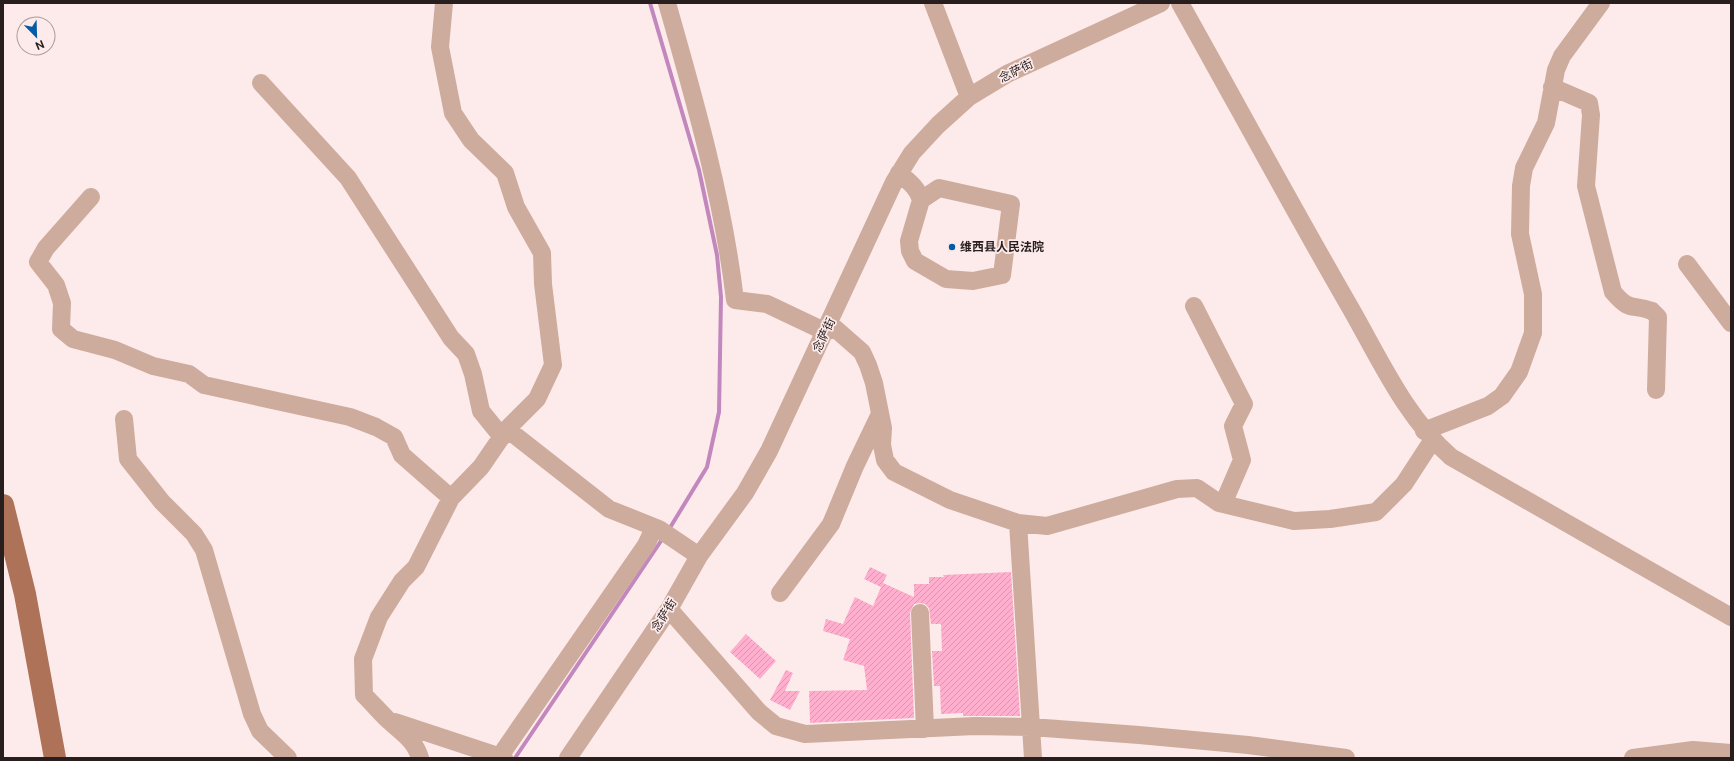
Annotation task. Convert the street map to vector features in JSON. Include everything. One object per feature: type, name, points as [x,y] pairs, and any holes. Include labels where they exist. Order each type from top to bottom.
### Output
[{"type":"main road","points":[[3,505],[25,594],[55,758]]},
{"type":"street","points":[[420,758],[417,749],[407,735],[388,720],[364,695],[362,659],[379,617],[402,581],[416,567],[452,498],[481,467],[504,433],[537,399],[553,365],[543,284],[542,253],[516,207],[505,173],[471,140],[453,113],[440,47],[444,3]]},
{"type":"street","points":[[667,3],[714,180],[729,251],[735,300],[767,304],[828,328],[862,352],[874,383],[880,414],[885,460],[894,472],[950,500],[1018,523],[1047,526],[1177,488],[1197,488],[1223,504],[1294,521],[1330,519],[1376,512],[1404,484],[1428,436],[1488,406],[1502,396],[1519,372],[1528,352],[1533,333],[1533,294],[1520,234],[1521,186],[1524,168],[1546,123],[1556,70],[1562,56],[1601,3]]},
{"type":"street","points":[[934,3],[969,98]]},
{"type":"street","name":"念萨街","points":[[568,758],[669,609],[699,556],[745,493],[769,451],[899,174],[917,147],[938,125],[969,98],[1007,74],[1161,3]]},
{"type":"street","points":[[1180,3],[1317,249],[1410,411],[1428,436],[1451,457],[1731,617]]},
{"type":"street","points":[[261,84],[348,178],[451,338],[466,354],[473,374],[481,411],[504,433],[609,509],[661,532],[699,556]]},
{"type":"street","points":[[1552,87],[1589,103],[1591,115],[1586,186],[1613,292],[1623,304],[1633,308],[1646,308],[1658,317],[1656,390]]},
{"type":"street","points":[[899,174],[914,187],[919,193],[921,200],[909,241],[910,251],[915,261],[946,279],[973,281],[1002,275],[1011,204],[939,188],[921,200]]},
{"type":"street","points":[[91,197],[46,248],[38,262],[56,285],[62,303],[61,329],[73,339],[115,350],[153,366],[189,374],[204,385],[350,417],[376,427],[394,437],[402,455],[452,498]]},
{"type":"street","points":[[1687,264],[1731,323]]},
{"type":"street","points":[[1194,306],[1244,404],[1233,426],[1242,460],[1223,504]]},
{"type":"street","points":[[780,593],[831,524],[855,466],[880,414]]},
{"type":"street","points":[[124,420],[128,459],[162,502],[194,534],[204,550],[252,714],[260,732],[288,758]]},
{"type":"street","points":[[1018,523],[1032,758]]},
{"type":"street","points":[[388,720],[502,757],[646,545],[661,532]]},
{"type":"street","points":[[669,609],[759,712],[776,726],[805,734],[975,726],[1031,727],[1139,735],[1346,758]]},
{"type":"street","points":[[920,613],[925,729]]},
{"type":"street","points":[[1633,758],[1693,750],[1725,754]]},
{"type":"building","points":[[870,567],[887,575],[883,583],[914,597],[914,584],[929,584],[929,577],[1011,572],[1020,716],[963,716],[963,713],[941,714],[940,686],[934,686],[932,651],[942,651],[941,624],[931,624],[929,608],[925,604],[920,603],[914,604],[910,613],[914,718],[810,723],[809,691],[867,690],[864,666],[843,660],[850,639],[823,631],[826,619],[843,624],[855,597],[873,606],[881,587],[864,579]]},
{"type":"building","points":[[746,634],[776,661],[760,679],[730,652]]},
{"type":"building","points":[[786,670],[793,673],[785,691],[800,691],[790,710],[770,700]]},
{"type":"waterway","points":[[650,3],[699,170],[717,255],[721,297],[719,412],[707,467],[668,531]]},
{"type":"waterway","points":[[515,758],[663,538]]},
{"type":"place","name":"维西县人民法院","points":[[952,247]]}]
